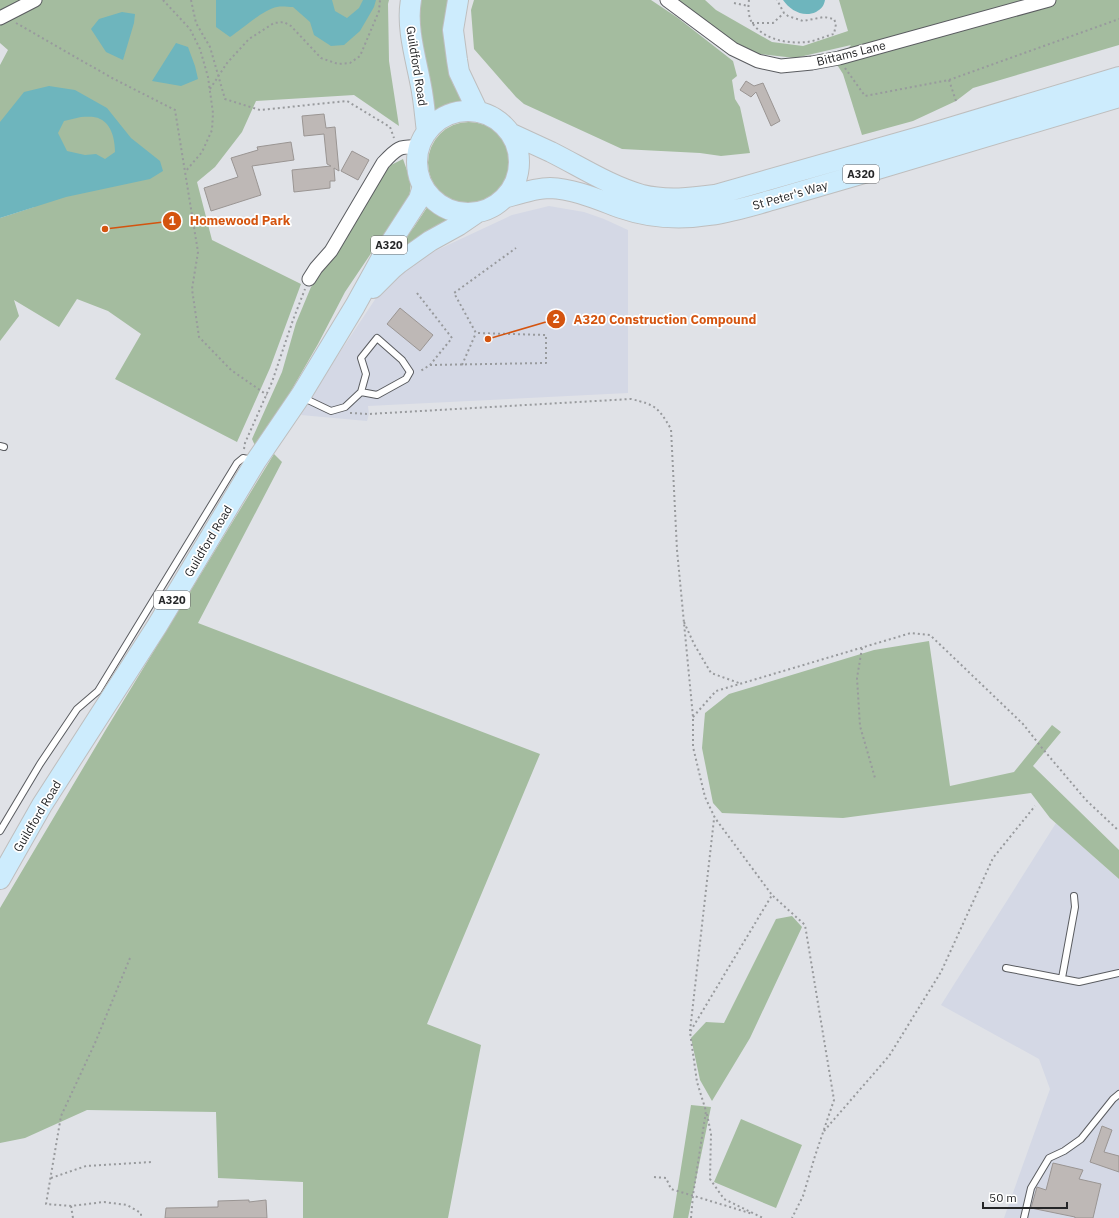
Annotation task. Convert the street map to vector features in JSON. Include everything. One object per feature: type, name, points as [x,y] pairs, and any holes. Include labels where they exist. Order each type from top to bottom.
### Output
[{"type":"main road","name":"Guildford Road","points":[[411,0],[412,41],[421,88],[423,140]]},
{"type":"main road","points":[[458,0],[453,30],[459,72],[478,112]]},
{"type":"main road","name":"St Peter's Way","points":[[512,134],[551,152],[604,180],[643,195],[679,198],[701,197],[715,195],[832,162],[1119,77]]},
{"type":"main road","name":"St Peter's Way","points":[[504,198],[550,188],[560,189],[653,216],[689,218],[711,215],[747,207],[839,181],[1119,97]]},
{"type":"main road","name":"A320","points":[[467,111],[487,115],[512,134],[518,153],[518,165],[516,177],[511,188],[504,198],[496,204],[478,212],[463,212],[448,208],[431,197],[423,186],[418,171],[417,161],[423,140],[435,124],[444,117],[467,111]]},
{"type":"main road","name":"Guildford Road","points":[[0,879],[42,805],[157,626],[249,459],[301,395],[355,306],[386,250],[419,199],[423,186]]},
{"type":"main road","name":"Guildford Road","points":[[355,306],[393,268],[430,241],[478,212]]},
{"type":"street","points":[[1,17],[35,0]]},
{"type":"street","name":"Bittams Lane","points":[[668,0],[733,49],[758,61],[781,66],[812,63],[838,58],[1049,0]]},
{"type":"street","points":[[309,279],[316,268],[331,251],[383,163],[398,148],[423,140]]},
{"type":"lane","points":[[301,395],[331,411],[345,407],[361,392],[366,374],[362,358],[377,338],[402,360],[410,372],[406,380],[377,395],[361,392]]},
{"type":"lane","name":"Guildford Road","points":[[0,831],[40,764],[77,709],[98,691],[236,463],[249,459]]},
{"type":"lane","points":[[1062,978],[1075,907],[1074,896]]},
{"type":"lane","points":[[1006,968],[1079,982],[1109,974],[1119,973]]},
{"type":"lane","points":[[1024,1218],[1031,1188],[1049,1158],[1064,1151],[1081,1139],[1112,1099],[1119,1094]]},
{"type":"path","points":[[163,0],[190,28],[200,49],[210,89],[213,113],[212,130],[202,152],[185,172]]},
{"type":"path","points":[[191,0],[196,23],[210,46],[225,99],[260,110],[347,101],[390,128],[398,148]]},
{"type":"path","points":[[210,89],[227,62],[249,39],[274,23],[284,22],[291,26],[321,58],[338,64],[350,63],[360,56],[379,11],[380,0]]},
{"type":"path","points":[[749,0],[748,6],[752,23],[763,34],[784,42],[808,42],[834,34],[836,24],[834,19],[824,17],[803,21],[788,16],[784,13],[777,0]]},
{"type":"path","points":[[734,3],[748,6]]},
{"type":"path","points":[[752,23],[773,22],[784,13]]},
{"type":"path","points":[[1,17],[112,78],[175,110],[198,252],[192,289],[199,337],[231,370],[267,395]]},
{"type":"path","points":[[838,58],[865,96],[949,80],[1119,19]]},
{"type":"path","points":[[949,80],[956,101]]},
{"type":"path","points":[[476,333],[454,294],[516,248]]},
{"type":"path","points":[[249,459],[244,443],[267,395],[309,279]]},
{"type":"path","points":[[406,380],[430,365],[452,338],[417,292]]},
{"type":"path","points":[[430,365],[546,363],[546,335],[476,333]]},
{"type":"path","points":[[462,365],[476,333]]},
{"type":"path","points":[[331,411],[369,414],[630,399],[649,403],[661,412],[671,429],[677,550],[693,717],[693,747],[705,797],[714,818],[772,896],[805,925],[834,1100],[803,1196],[792,1218]]},
{"type":"path","points":[[683,621],[694,644],[711,673],[740,684]]},
{"type":"path","points":[[693,717],[716,691],[911,633],[930,635],[1023,724],[1086,800],[1119,831]]},
{"type":"path","points":[[862,648],[856,678],[860,726],[874,778]]},
{"type":"path","points":[[824,1131],[889,1056],[941,972],[993,858],[1035,806]]},
{"type":"path","points":[[714,818],[690,1032],[697,1082],[711,1134],[710,1179],[724,1198],[763,1218]]},
{"type":"path","points":[[690,1032],[772,896]]},
{"type":"path","points":[[130,958],[95,1043],[61,1116],[46,1204],[71,1206],[104,1202],[127,1205],[141,1213],[141,1218]]},
{"type":"path","points":[[691,1218],[693,1195],[706,1111]]},
{"type":"path","points":[[51,1178],[86,1166],[152,1162]]},
{"type":"path","points":[[654,1176],[666,1178],[671,1189],[760,1216]]},
{"type":"path","points":[[71,1206],[73,1218]]},
{"type":"shaded area","points":[[549,206],[584,212],[628,230],[628,393],[368,406],[369,414],[367,421],[301,415],[308,400],[384,286],[420,258],[512,215]]},
{"type":"shaded area","points":[[1056,823],[1119,879],[1119,1218],[1004,1218],[1050,1089],[1039,1059],[941,1005]]},
{"type":"green space","points":[[0,0],[389,0],[389,61],[399,126],[354,95],[256,101],[242,132],[215,167],[197,182],[212,240],[301,284],[270,368],[237,442],[115,379],[141,334],[108,311],[77,299],[59,327],[14,300],[19,316],[0,341],[0,218],[34,207],[0,171],[0,65],[8,50],[0,43]]},
{"type":"green space","points":[[420,0],[451,0],[444,24],[445,46],[453,84],[466,106],[443,113],[431,121],[417,19]]},
{"type":"green space","points":[[474,0],[651,0],[678,18],[733,61],[737,76],[732,80],[735,99],[740,107],[750,153],[721,156],[700,153],[622,149],[524,104],[516,97],[474,49],[471,10]]},
{"type":"green space","points":[[679,0],[705,0],[716,10],[772,42],[803,46],[848,31],[839,0],[1119,0],[1119,45],[973,88],[956,101],[913,121],[862,135],[843,74],[836,63],[851,45],[795,58],[751,53],[696,16]]},
{"type":"green space","points":[[469,122],[485,125],[498,134],[507,147],[510,163],[507,179],[498,192],[485,201],[469,204],[453,201],[440,192],[431,179],[428,163],[431,147],[440,134],[453,125]]},
{"type":"green space","points":[[403,159],[411,182],[409,200],[345,292],[318,344],[257,450],[252,439],[282,372],[296,323],[311,287],[337,252],[380,178],[391,165]]},
{"type":"green space","points":[[428,206],[439,216],[453,220],[395,260],[396,250]]},
{"type":"green space","points":[[274,454],[282,462],[198,623],[540,754],[427,1024],[481,1045],[448,1218],[303,1218],[303,1182],[218,1178],[216,1112],[87,1110],[25,1138],[0,1143],[0,908],[105,731]]},
{"type":"green space","points":[[929,641],[950,786],[1014,772],[1052,725],[1061,732],[1033,766],[1119,850],[1119,879],[1050,818],[1031,793],[843,818],[722,813],[713,803],[702,748],[705,713],[729,694],[874,650]]},
{"type":"green space","points":[[792,916],[802,927],[750,1038],[712,1101],[700,1080],[691,1038],[706,1022],[724,1023],[776,919]]},
{"type":"green space","points":[[691,1105],[711,1107],[688,1218],[673,1218]]},
{"type":"green space","points":[[741,1119],[802,1145],[776,1208],[714,1182]]},
{"type":"water","points":[[216,0],[332,0],[335,11],[347,18],[359,8],[363,0],[376,0],[374,7],[360,31],[344,45],[331,46],[314,35],[310,22],[293,7],[279,7],[266,11],[230,37],[216,27]]},
{"type":"water","points":[[783,0],[825,0],[823,6],[819,10],[811,14],[806,14],[793,10]]},
{"type":"water","points":[[122,12],[135,14],[134,23],[123,60],[106,52],[91,29],[99,19]]},
{"type":"water","points":[[176,43],[188,47],[198,79],[181,86],[152,81]]},
{"type":"water","points":[[49,86],[75,90],[107,108],[131,138],[160,161],[163,171],[150,179],[66,197],[0,218],[0,122],[24,92]],"holes":[[[81,117],[93,117],[104,121],[112,133],[115,152],[105,159],[96,154],[85,155],[67,151],[58,133],[64,121]]]},
{"type":"building","points":[[746,81],[754,86],[763,83],[780,121],[771,126],[756,92],[751,97],[740,90]]},
{"type":"building","points":[[324,114],[326,128],[335,127],[339,171],[334,168],[335,181],[330,181],[330,188],[294,192],[292,170],[331,166],[327,164],[324,134],[304,136],[302,116]]},
{"type":"building","points":[[291,142],[294,160],[252,166],[261,195],[211,211],[204,188],[238,177],[231,158],[258,150],[257,147]]},
{"type":"building","points":[[352,151],[369,160],[358,180],[341,171]]},
{"type":"building","points":[[400,308],[433,335],[420,351],[387,324]]},
{"type":"building","points":[[1102,1126],[1112,1130],[1104,1152],[1119,1156],[1119,1172],[1090,1162]]},
{"type":"building","points":[[1053,1163],[1083,1170],[1079,1179],[1101,1184],[1093,1218],[1075,1218],[1031,1208],[1037,1187],[1046,1190]]},
{"type":"building","points":[[249,1200],[249,1202],[266,1200],[267,1218],[165,1218],[166,1208],[218,1207],[218,1201]]},
{"type":"place","name":"Homewood Park","points":[[105,229]]},
{"type":"place","name":"A320 Construction Compound","points":[[488,339]]}]
